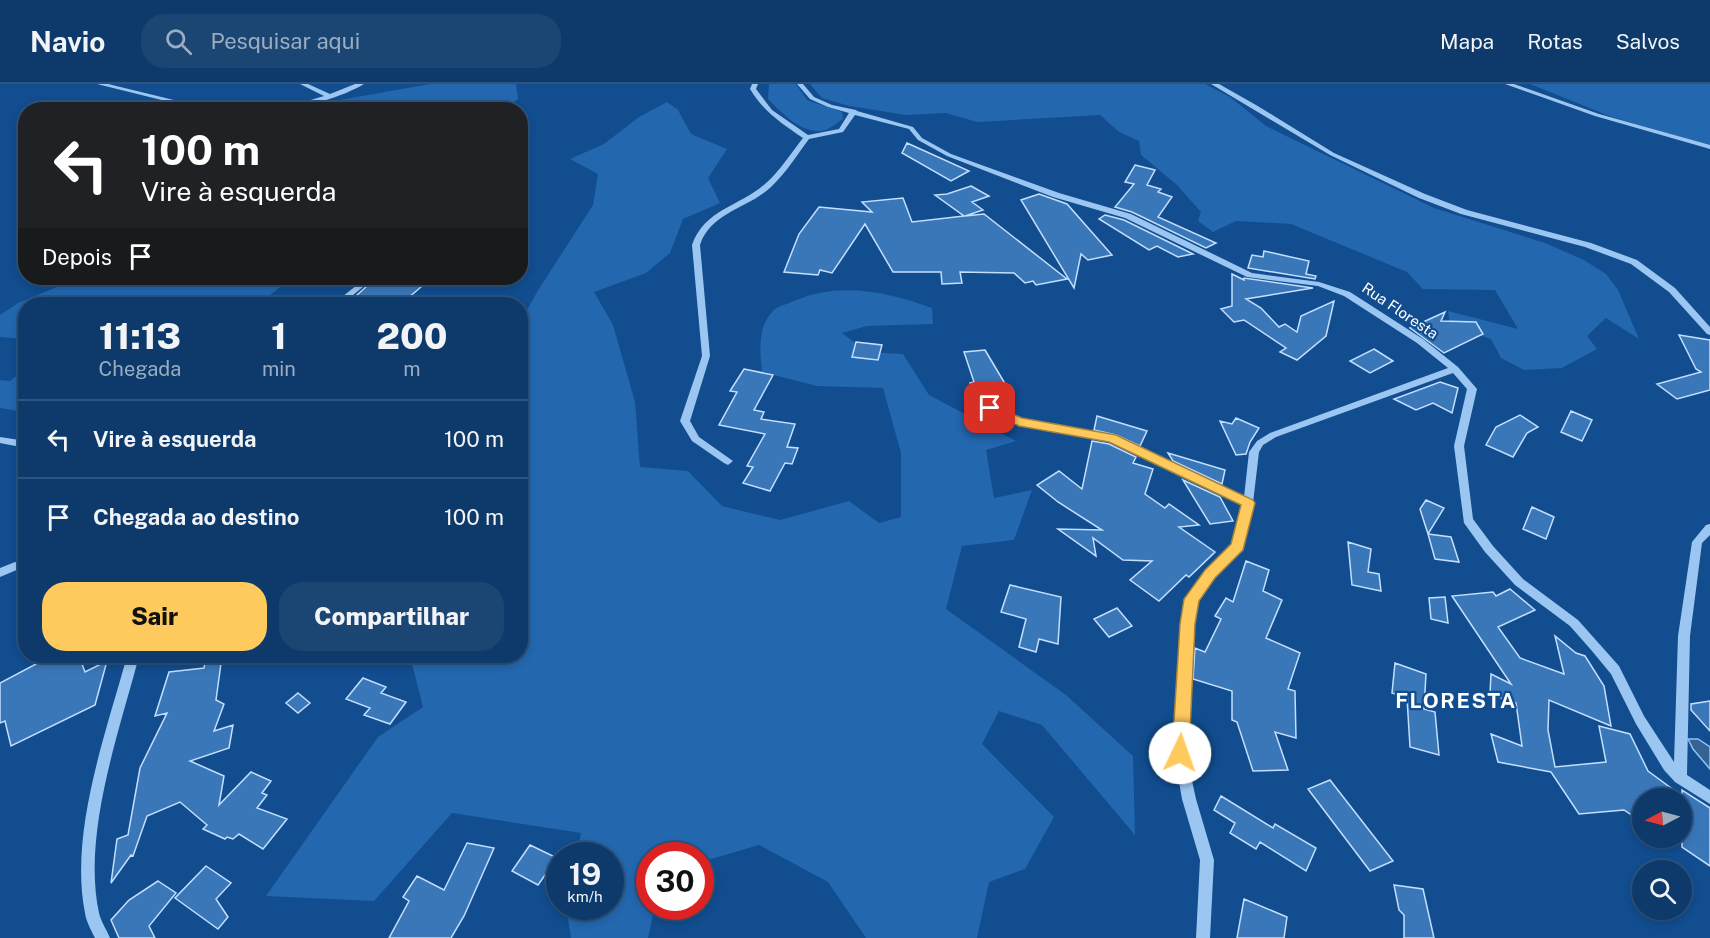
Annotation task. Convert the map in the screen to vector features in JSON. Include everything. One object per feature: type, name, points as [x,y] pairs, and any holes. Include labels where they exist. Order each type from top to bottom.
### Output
[{"type":"street","points":[[100,84],[178,102]]},
{"type":"street","points":[[303,84],[330,96]]},
{"type":"street","points":[[309,102],[361,84]]},
{"type":"street","points":[[755,84],[753,89],[758,99],[770,112],[807,137]]},
{"type":"street","name":"Rua Floresta","points":[[800,84],[812,98],[830,106],[911,128],[920,140],[997,175],[1128,216],[1250,275],[1319,284],[1347,294],[1420,341],[1455,369],[1472,389],[1459,446],[1468,520],[1489,549],[1519,582],[1574,623],[1603,654],[1615,670],[1640,720],[1660,753],[1680,778],[1710,798]]},
{"type":"street","points":[[1214,84],[1254,105],[1332,154],[1422,196],[1464,212],[1588,245],[1634,262],[1672,290],[1710,332]]},
{"type":"street","points":[[1508,84],[1597,115],[1710,147]]},
{"type":"street","points":[[728,461],[695,440],[685,421],[706,356],[701,318],[702,284],[696,246],[698,233],[709,222],[755,197],[770,184],[807,137],[841,131],[854,111]]},
{"type":"street","points":[[346,297],[361,285]]},
{"type":"street","points":[[1203,938],[1207,860],[1189,799],[1180,753],[1188,624],[1192,599],[1210,574],[1238,546],[1248,503],[1254,452],[1260,443],[1273,435],[1455,369]]},
{"type":"street","points":[[976,401],[1019,421],[1112,438],[1248,503]]},
{"type":"street","points":[[0,440],[18,443]]},
{"type":"street","points":[[1680,778],[1684,636],[1697,542],[1710,528]]},
{"type":"street","points":[[0,573],[15,566]]},
{"type":"street","points":[[103,938],[92,914],[87,864],[98,796],[132,663]]},
{"type":"shaded area","points":[[430,84],[516,84],[518,99],[514,102],[328,102]]},
{"type":"shaded area","points":[[769,84],[796,84],[807,100],[842,112],[843,119],[822,131],[806,129],[785,116],[768,99]]},
{"type":"shaded area","points":[[810,84],[1205,84],[1230,97],[1266,126],[1434,208],[1545,243],[1584,260],[1606,274],[1618,290],[1639,339],[1606,318],[1587,336],[1597,349],[1562,368],[1524,370],[1501,358],[1491,339],[1450,325],[1448,311],[1518,329],[1495,290],[1423,289],[1407,272],[1291,224],[1236,221],[1213,232],[1198,221],[1201,212],[1177,185],[1141,155],[1139,141],[1119,132],[1100,115],[977,122],[946,113],[906,115],[849,106],[822,98]]},
{"type":"shaded area","points":[[1530,84],[1710,84],[1710,146],[1612,117]]},
{"type":"shaded area","points":[[667,102],[678,110],[691,134],[727,149],[708,178],[720,203],[683,219],[670,253],[646,273],[594,292],[613,325],[635,402],[640,467],[688,471],[722,506],[780,520],[849,501],[879,523],[901,517],[901,453],[883,388],[817,386],[762,372],[761,340],[768,317],[775,309],[783,305],[828,291],[881,293],[932,308],[933,324],[867,326],[842,333],[867,352],[903,354],[929,395],[1016,441],[986,450],[994,498],[1032,490],[1014,540],[962,546],[946,609],[1066,695],[1133,756],[1135,835],[1042,725],[999,711],[982,744],[1054,817],[1025,869],[989,882],[977,938],[866,938],[828,882],[759,845],[714,858],[714,842],[636,842],[636,920],[652,920],[648,938],[571,938],[568,920],[624,920],[624,842],[579,842],[581,833],[452,813],[374,901],[266,896],[378,737],[423,707],[412,663],[528,663],[528,308],[593,205],[598,174],[570,159],[604,144],[639,117]]},
{"type":"shaded area","points":[[62,285],[283,285],[267,297],[33,297]]},
{"type":"shaded area","points":[[18,303],[18,338],[0,337],[0,315]]},
{"type":"shaded area","points":[[18,375],[18,411],[0,408],[0,380],[10,381]]},
{"type":"shaded area","points":[[1688,739],[1698,739],[1710,747],[1710,769],[1693,749]]},
{"type":"building","points":[[907,143],[969,171],[951,181],[902,153]]},
{"type":"building","points":[[1135,165],[1155,170],[1147,185],[1161,189],[1158,192],[1172,197],[1158,217],[1216,243],[1206,248],[1132,212],[1115,207],[1134,184],[1125,182]]},
{"type":"building","points":[[971,186],[989,196],[972,202],[983,210],[965,216],[984,214],[1067,279],[1036,285],[1033,281],[1025,283],[1014,273],[960,272],[962,283],[942,284],[941,272],[893,272],[865,224],[832,273],[820,270],[818,275],[784,272],[799,234],[819,207],[872,212],[862,202],[903,198],[912,222],[964,216],[935,195],[947,194]]},
{"type":"building","points":[[1039,194],[1067,204],[1112,255],[1088,260],[1081,254],[1074,288],[1021,200]]},
{"type":"building","points":[[1105,215],[1124,220],[1193,254],[1178,257],[1157,246],[1149,250],[1099,219]]},
{"type":"building","points":[[1264,251],[1309,261],[1306,274],[1316,276],[1315,279],[1248,268],[1252,255],[1263,257]]},
{"type":"building","points":[[1232,274],[1244,280],[1244,278],[1313,288],[1246,299],[1261,308],[1279,327],[1285,324],[1297,332],[1301,316],[1334,301],[1326,336],[1297,360],[1280,352],[1286,348],[1244,320],[1234,322],[1221,309],[1232,306]]},
{"type":"building","points":[[368,285],[423,285],[409,297],[355,297]]},
{"type":"building","points":[[1445,312],[1441,321],[1476,322],[1483,334],[1444,353],[1410,328]]},
{"type":"building","points":[[1679,335],[1710,340],[1710,390],[1677,399],[1657,384],[1701,372],[1696,369]]},
{"type":"building","points":[[856,342],[882,345],[878,360],[852,357]]},
{"type":"building","points":[[1374,349],[1393,361],[1370,373],[1350,361]]},
{"type":"building","points":[[985,350],[1007,387],[1003,408],[978,397],[970,383],[974,382],[964,352]]},
{"type":"building","points":[[744,369],[773,375],[754,410],[764,412],[761,419],[795,424],[787,447],[798,448],[792,464],[785,463],[770,491],[743,483],[753,467],[747,466],[765,434],[719,425],[737,392],[730,391]]},
{"type":"building","points":[[1440,382],[1458,388],[1452,413],[1433,403],[1416,410],[1394,399]]},
{"type":"building","points":[[978,408],[1001,419],[999,430],[974,427]]},
{"type":"building","points":[[1571,411],[1592,420],[1582,441],[1561,432]]},
{"type":"building","points":[[1520,415],[1538,427],[1527,433],[1513,457],[1486,445],[1496,427]]},
{"type":"building","points":[[1097,416],[1147,431],[1140,446],[1116,435],[1094,430]]},
{"type":"building","points":[[1236,418],[1259,428],[1246,454],[1236,455],[1220,421],[1232,424]]},
{"type":"building","points":[[1092,441],[1109,444],[1136,457],[1133,463],[1153,469],[1145,494],[1165,508],[1169,504],[1199,525],[1179,527],[1215,552],[1159,601],[1130,580],[1152,561],[1123,560],[1093,538],[1096,556],[1058,529],[1102,530],[1058,502],[1037,485],[1059,471],[1082,489]]},
{"type":"building","points":[[1168,453],[1225,470],[1222,484],[1173,461]]},
{"type":"building","points":[[1183,480],[1220,497],[1233,521],[1210,524]]},
{"type":"building","points":[[1426,500],[1444,508],[1428,534],[1420,509]]},
{"type":"building","points":[[1532,507],[1554,517],[1546,539],[1523,529]]},
{"type":"building","points":[[1428,534],[1451,537],[1459,562],[1435,559]]},
{"type":"building","points":[[1348,542],[1371,549],[1368,572],[1379,574],[1381,591],[1352,585]]},
{"type":"building","points":[[1246,561],[1269,570],[1263,591],[1282,600],[1266,638],[1300,653],[1288,689],[1295,691],[1296,738],[1275,732],[1288,770],[1253,771],[1237,722],[1232,720],[1232,691],[1193,679],[1195,648],[1205,652],[1221,619],[1215,616],[1226,598],[1233,602]]},
{"type":"building","points":[[1010,585],[1061,597],[1058,644],[1039,639],[1036,652],[1019,647],[1026,619],[1001,612]]},
{"type":"building","points":[[1510,589],[1535,610],[1498,627],[1520,658],[1564,674],[1555,636],[1576,653],[1585,656],[1604,686],[1611,726],[1549,700],[1548,730],[1555,767],[1606,762],[1599,726],[1630,734],[1648,771],[1671,788],[1632,788],[1632,815],[1624,810],[1579,814],[1551,772],[1498,762],[1491,734],[1522,746],[1516,703],[1490,694],[1491,674],[1511,684],[1452,596],[1493,592],[1496,596]]},
{"type":"building","points":[[1445,597],[1448,623],[1431,619],[1429,598]]},
{"type":"building","points":[[1117,608],[1132,626],[1109,637],[1094,619]]},
{"type":"building","points":[[38,663],[82,663],[85,672],[106,663],[95,705],[11,746],[5,721],[0,723],[0,683]]},
{"type":"building","points":[[205,663],[221,663],[216,700],[224,704],[214,731],[233,725],[229,748],[190,761],[224,776],[219,805],[251,772],[271,781],[262,793],[267,795],[257,808],[287,819],[263,849],[239,834],[233,839],[227,837],[225,839],[203,829],[207,825],[180,802],[147,816],[133,856],[131,855],[111,883],[117,839],[128,835],[140,768],[167,713],[155,716],[169,672],[204,668]]},
{"type":"building","points":[[1395,663],[1426,674],[1424,709],[1435,712],[1439,755],[1410,747],[1407,698],[1392,693]]},
{"type":"building","points":[[363,678],[386,687],[381,693],[406,702],[390,724],[364,715],[370,708],[346,699]]},
{"type":"building","points":[[298,693],[310,703],[298,713],[286,703]]},
{"type":"building","points":[[1710,701],[1710,731],[1691,710],[1691,704]]},
{"type":"building","points":[[1330,780],[1393,861],[1370,871],[1308,789]]},
{"type":"building","points":[[1221,796],[1273,828],[1275,824],[1316,848],[1306,871],[1260,842],[1256,849],[1230,833],[1235,823],[1214,810]]},
{"type":"building","points":[[1692,796],[1710,808],[1710,866],[1683,848],[1692,848]]},
{"type":"building","points":[[467,843],[494,848],[464,916],[451,938],[389,938],[409,901],[403,897],[417,876],[444,890]]},
{"type":"building","points":[[530,845],[546,853],[546,874],[538,885],[512,871]]},
{"type":"building","points":[[206,866],[231,883],[216,899],[228,917],[218,929],[175,898]]},
{"type":"building","points":[[158,881],[176,893],[149,926],[155,938],[119,938],[111,920],[129,900]]},
{"type":"building","points":[[1394,885],[1423,889],[1434,938],[1404,938],[1404,915],[1399,910]]},
{"type":"building","points":[[1244,899],[1287,917],[1284,938],[1237,938]]},
{"type":"district","name":"FLORESTA","points":[[1456,701]]},
{"type":"route","points":[[990,408],[1019,421],[1112,438],[1248,503],[1238,546],[1210,574],[1192,599],[1188,624],[1180,753]]}]
